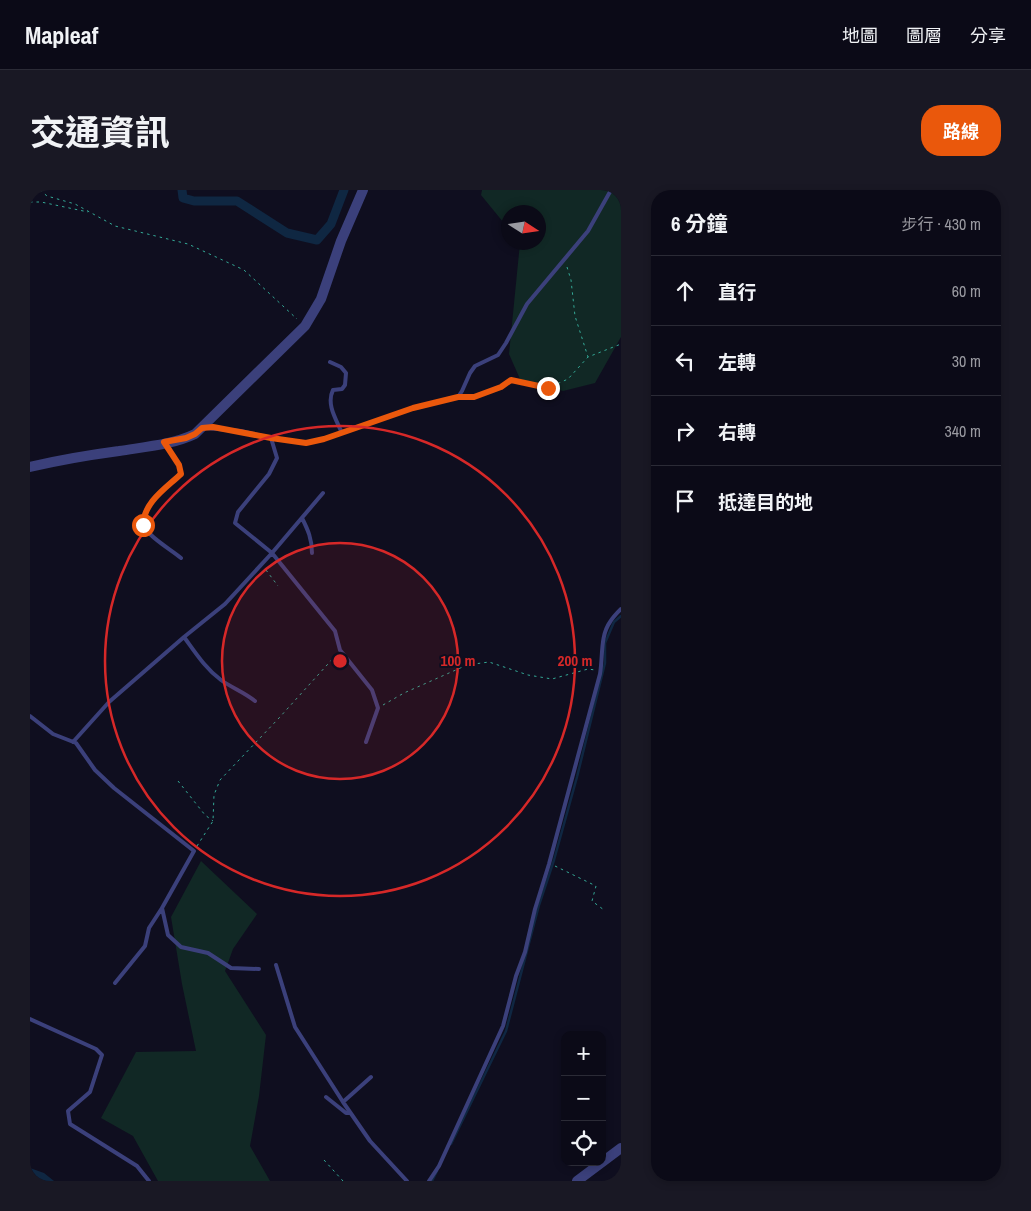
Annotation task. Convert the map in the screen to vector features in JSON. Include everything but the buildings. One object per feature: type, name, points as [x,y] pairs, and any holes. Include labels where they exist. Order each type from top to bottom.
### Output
[{"type":"street","points":[[30,467],[186,438],[195,434],[305,326],[321,299],[345,232],[363,190]]},
{"type":"street","points":[[577,1181],[620,1150]]},
{"type":"lane","points":[[202,428],[213,427],[241,431],[306,443],[324,439],[413,408],[458,397],[470,373],[476,366],[498,355],[527,304],[588,231],[611,190]]},
{"type":"lane","points":[[330,362],[341,367],[346,373],[345,385],[342,389],[333,390],[329,397],[331,408],[342,432]]},
{"type":"lane","points":[[271,438],[277,458],[269,474],[238,512],[235,523],[272,554],[335,631],[340,650],[372,690],[378,708],[366,742]]},
{"type":"lane","points":[[164,442],[179,465],[181,474],[149,504],[144,514],[143,525],[149,533],[181,558]]},
{"type":"lane","points":[[73,742],[109,702],[225,604],[272,554],[323,493]]},
{"type":"lane","points":[[302,518],[309,532],[312,553]]},
{"type":"lane","points":[[429,1181],[439,1166],[503,1026],[516,976],[525,952],[535,909],[549,864],[601,670],[602,646],[609,623],[621,609]]},
{"type":"lane","points":[[184,637],[208,669],[222,681],[244,692],[255,701]]},
{"type":"lane","points":[[30,716],[54,734],[76,744],[95,770],[114,788],[194,851],[149,928],[145,946],[115,983]]},
{"type":"lane","points":[[162,908],[168,935],[181,947],[208,953],[231,968],[259,969]]},
{"type":"lane","points":[[276,965],[295,1027],[370,1141],[407,1181]]},
{"type":"lane","points":[[30,1019],[96,1049],[102,1055],[90,1092],[68,1111],[70,1124],[137,1166],[150,1181]]},
{"type":"lane","points":[[343,1102],[371,1077]]},
{"type":"lane","points":[[326,1097],[346,1113],[350,1113]]},
{"type":"path","points":[[40,190],[47,196],[75,204],[115,226],[188,244],[244,270],[305,326]]},
{"type":"path","points":[[30,202],[41,202],[91,213]]},
{"type":"path","points":[[564,259],[571,280],[575,316],[588,357]]},
{"type":"path","points":[[458,397],[474,397],[501,387],[511,380],[548,388],[568,379],[588,357],[621,344]]},
{"type":"path","points":[[262,565],[278,586]]},
{"type":"path","points":[[194,851],[213,821],[214,795],[220,780],[340,650]]},
{"type":"path","points":[[378,708],[404,693],[466,665],[489,662],[528,675],[552,679],[588,669],[601,670]]},
{"type":"path","points":[[178,781],[205,815],[213,821]]},
{"type":"path","points":[[549,864],[596,886],[592,901],[604,910]]},
{"type":"path","points":[[324,1160],[343,1181]]},
{"type":"green space","points":[[482,190],[621,190],[621,337],[595,383],[563,391],[520,379],[509,354],[519,250],[546,250],[546,205],[501,205],[501,219],[481,195]]},
{"type":"green space","points":[[201,861],[257,914],[233,949],[225,971],[266,1035],[259,1096],[250,1146],[270,1181],[158,1181],[133,1136],[101,1118],[136,1052],[196,1051],[171,917]]},
{"type":"water","points":[[30,1168],[44,1173],[54,1181],[30,1181]]},
{"type":"waterway","points":[[182,190],[183,198],[194,201],[237,201],[287,233],[317,240],[331,224],[344,190]]},
{"type":"waterway","points":[[451,1144],[506,1031],[539,905],[554,860],[577,777],[605,663],[605,643],[614,622],[621,616]]},
{"type":"waterway","points":[[432,1181],[437,1171]]},
{"type":"route","points":[[143,525],[144,514],[149,504],[181,474],[179,465],[164,442],[186,438],[202,428],[213,427],[241,431],[306,443],[324,439],[413,408],[458,397],[474,397],[501,387],[511,380],[548,388]]}]
